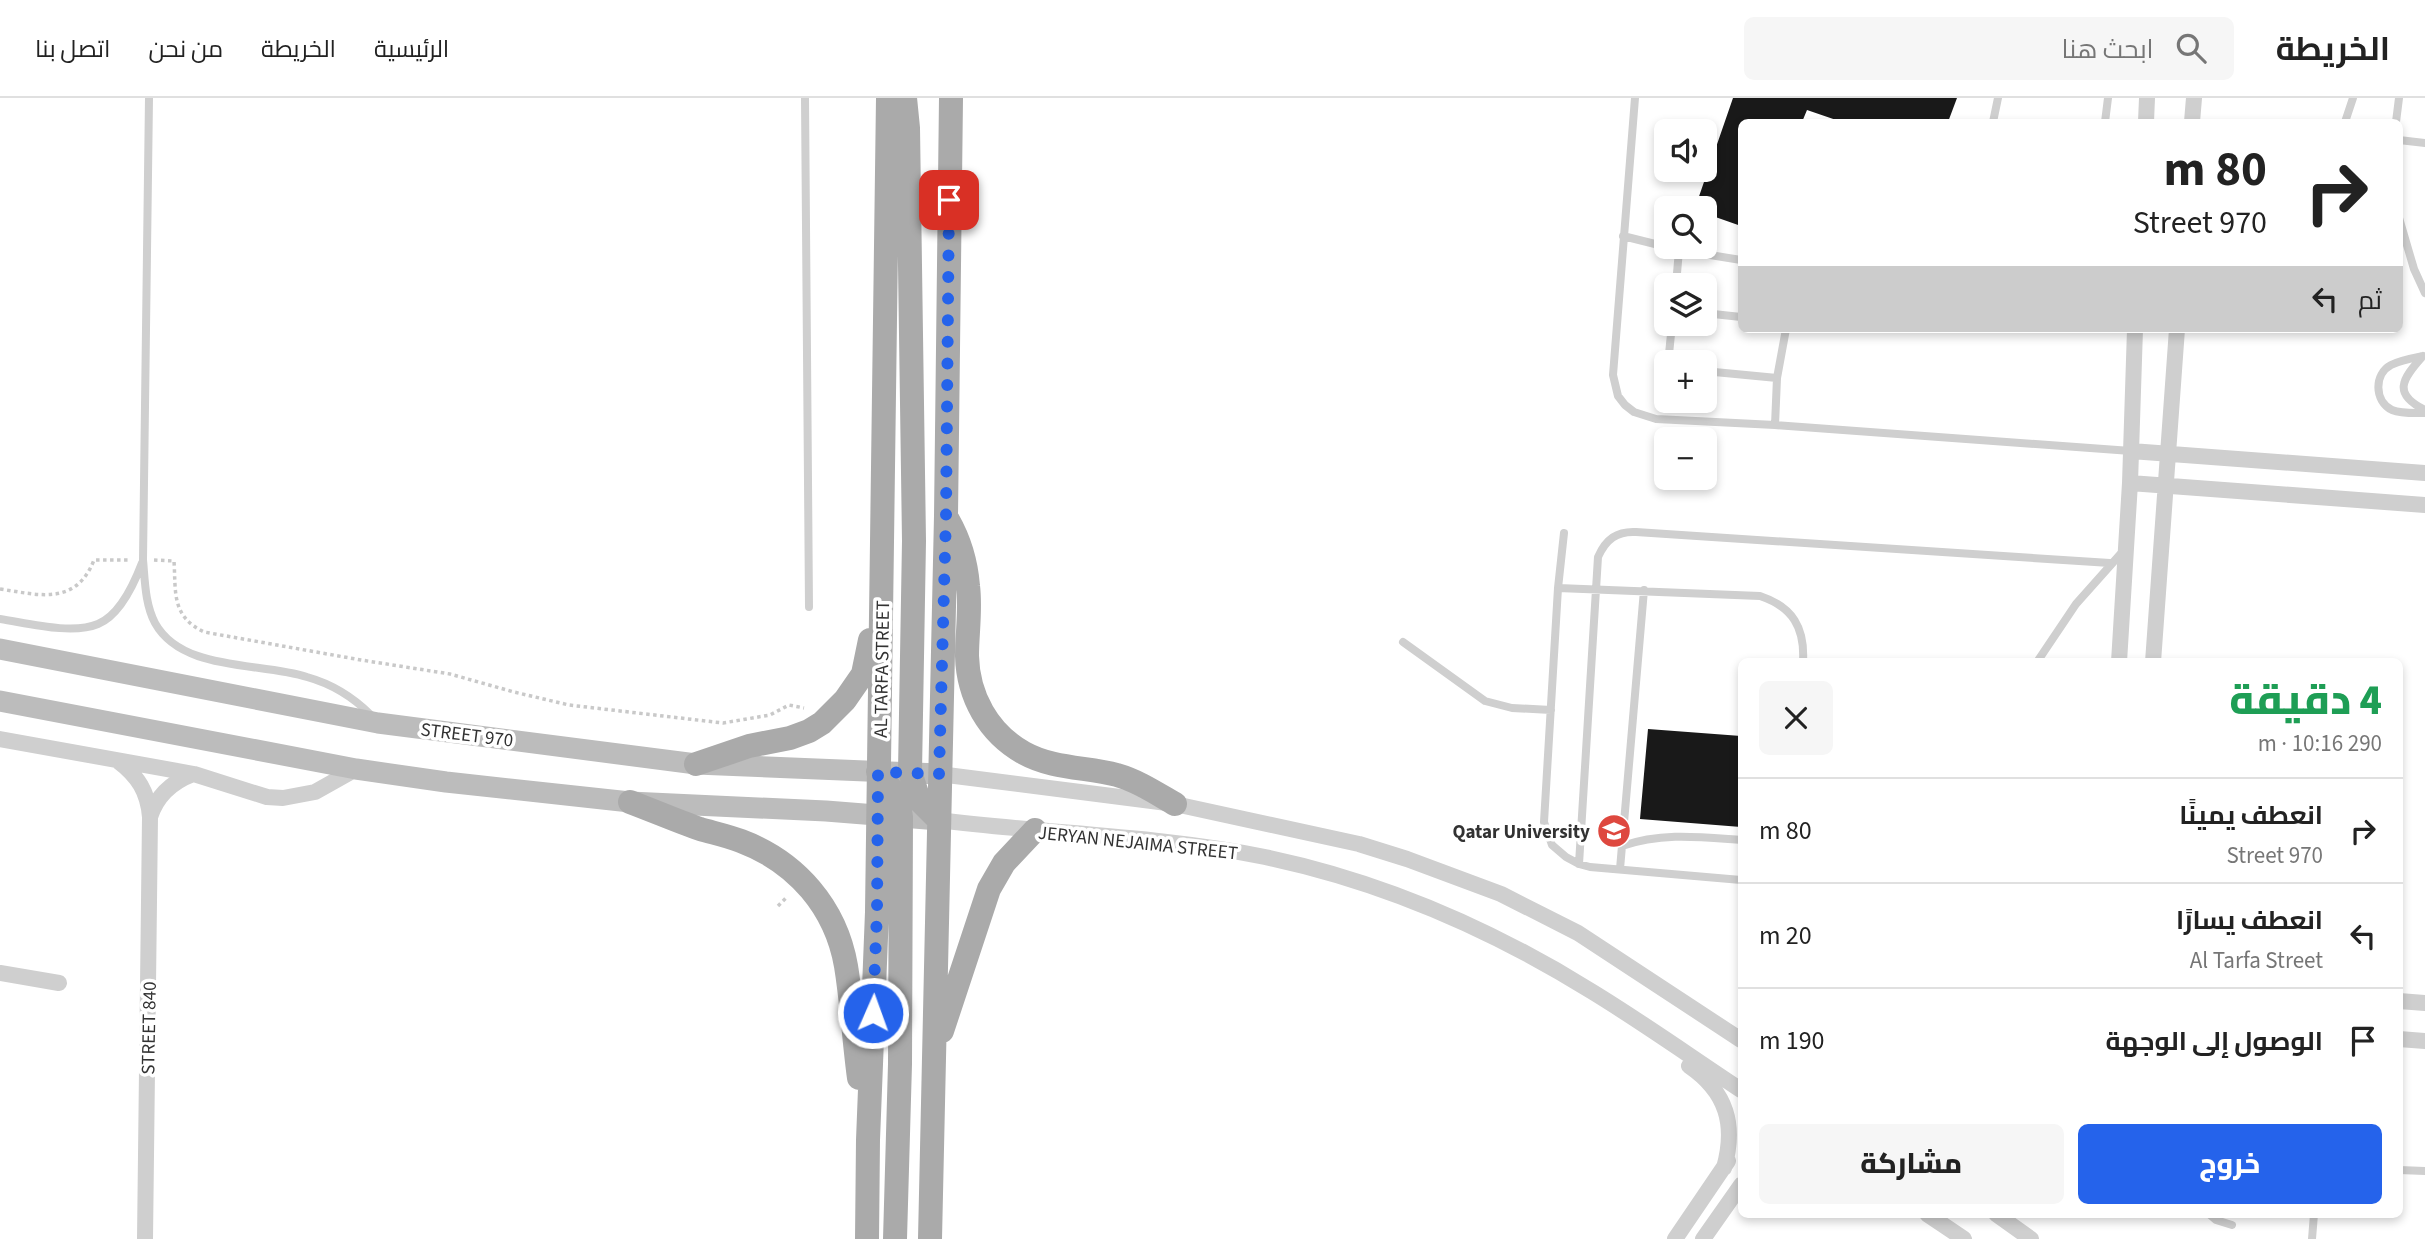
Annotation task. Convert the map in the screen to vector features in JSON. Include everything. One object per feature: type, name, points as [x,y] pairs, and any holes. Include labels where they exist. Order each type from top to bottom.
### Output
[{"type":"main road","name":"AL TARFA STREET","points":[[878,772],[888,98]]},
{"type":"main road","points":[[905,98],[908,128],[914,541],[910,772],[919,800],[939,820]]},
{"type":"main road","points":[[930,1239],[946,516],[951,98]]},
{"type":"main road","points":[[946,516],[963,553],[969,588],[969,677],[984,717],[993,729],[1003,739],[1038,760],[1128,779],[1175,804]]},
{"type":"main road","points":[[696,764],[749,746],[790,738],[822,723],[845,700],[863,674],[869,642],[881,618]]},
{"type":"main road","name":"STREET 970","points":[[0,649],[378,723],[696,764],[939,774]]},
{"type":"main road","points":[[0,701],[356,769],[446,782],[631,802],[939,820]]},
{"type":"main road","points":[[867,1239],[877,912],[889,816],[900,806],[892,789],[878,772]]},
{"type":"main road","points":[[631,802],[700,829],[743,842],[780,860],[798,875],[822,902],[837,932],[846,968],[868,1140]]},
{"type":"main road","points":[[889,816],[900,1064],[895,1239]]},
{"type":"main road","points":[[932,1066],[953,992],[986,898],[1004,863],[1035,830]]},
{"type":"street","points":[[2146,119],[2147,98]]},
{"type":"street","points":[[2192,119],[2194,98]]},
{"type":"street","points":[[2119,658],[2127,546],[2135,333]]},
{"type":"street","points":[[2153,658],[2177,333]]},
{"type":"street","points":[[2131,451],[2425,473]]},
{"type":"street","points":[[2401,503],[2402,472]]},
{"type":"street","points":[[2130,483],[2425,505]]},
{"type":"street","points":[[0,739],[194,774],[267,797],[284,798],[315,792],[356,769]]},
{"type":"street","points":[[118,761],[141,785],[146,795],[150,817]]},
{"type":"street","points":[[150,817],[153,807],[166,790],[194,774]]},
{"type":"street","name":"JERYAN NEJAIMA STREET","points":[[939,774],[1175,804],[1359,844],[1407,859],[1476,884],[1546,916],[1588,939],[1738,1038]]},
{"type":"street","name":"STREET 840","points":[[145,1239],[150,817]]},
{"type":"street","name":"JERYAN NEJAIMA STREET","points":[[939,820],[1174,842],[1254,855],[1367,885],[1441,913],[1591,990],[1738,1088]]},
{"type":"street","points":[[0,972],[59,983]]},
{"type":"street","points":[[1591,990],[1598,1002],[1616,1020],[1697,1071],[1716,1092],[1730,1130],[1730,1144],[1724,1168]]},
{"type":"street","points":[[2403,1001],[2425,1003]]},
{"type":"street","points":[[2403,1039],[2425,1041]]},
{"type":"street","points":[[1675,1239],[1738,1147]]},
{"type":"street","points":[[1703,1239],[1738,1189]]},
{"type":"street","points":[[1933,1218],[1964,1239]]},
{"type":"street","points":[[2002,1218],[2031,1239]]},
{"type":"lane","points":[[149,98],[143,560],[150,611],[161,632],[175,646],[193,655],[304,676],[325,683],[354,700],[378,723]]},
{"type":"lane","points":[[806,98],[809,607]]},
{"type":"lane","points":[[1635,98],[1612,375],[1618,396],[1634,412],[1656,419],[2131,451]]},
{"type":"lane","points":[[1994,119],[1998,98]]},
{"type":"lane","points":[[2105,119],[2108,98]]},
{"type":"lane","points":[[2345,119],[2353,98]]},
{"type":"lane","points":[[2396,119],[2399,98]]},
{"type":"lane","points":[[2403,140],[2425,143]]},
{"type":"lane","points":[[2403,232],[2414,269],[2425,293]]},
{"type":"lane","points":[[1623,236],[1654,244]]},
{"type":"lane","points":[[1717,256],[1738,260]]},
{"type":"lane","points":[[1717,314],[1738,317]]},
{"type":"lane","points":[[1775,425],[1777,377],[1785,333]]},
{"type":"lane","points":[[2424,355],[2391,365],[2380,377],[2378,385],[2382,401],[2388,408],[2404,412],[2425,412]]},
{"type":"lane","points":[[2424,355],[2406,375],[2403,389],[2409,401],[2425,412]]},
{"type":"lane","points":[[1717,372],[1777,377]]},
{"type":"lane","points":[[1578,864],[1598,557],[1602,548],[1616,534],[1626,531],[2110,563]]},
{"type":"lane","points":[[1564,533],[1558,588],[1546,830],[1558,852],[1578,864],[1738,880]]},
{"type":"lane","points":[[2040,658],[2076,604],[2127,546]]},
{"type":"lane","points":[[0,619],[52,627],[75,628],[99,624],[127,595],[143,560]]},
{"type":"lane","points":[[1558,588],[1749,595],[1771,600],[1789,613],[1801,632],[1804,643],[1802,658]]},
{"type":"lane","points":[[1620,869],[1644,590]]},
{"type":"lane","points":[[1403,642],[1485,701],[1512,708],[1551,710]]},
{"type":"lane","points":[[1622,846],[1670,835],[1738,840]]},
{"type":"lane","points":[[2403,1170],[2425,1171]]},
{"type":"lane","points":[[2214,1218],[2232,1225]]},
{"type":"lane","points":[[2312,1239],[2314,1218]]},
{"type":"path","points":[[0,589],[50,596],[73,589],[82,581],[94,560],[174,561],[177,602],[181,612],[195,627],[204,632],[450,674],[569,705],[723,723],[754,719],[794,704],[808,710],[822,723]]},
{"type":"building","points":[[1733,98],[1957,98],[1949,119],[1833,119],[1807,110],[1803,119],[1738,119],[1738,225],[1717,218],[1717,196],[1699,196],[1704,182],[1717,182],[1717,144]]},
{"type":"building","points":[[1648,729],[1738,736],[1738,827],[1640,819]]},
{"type":"place","name":"Qatar University","points":[[1614,831]]},
{"type":"route","points":[[873,1013],[878,772],[939,774],[946,516],[949,200]]}]
